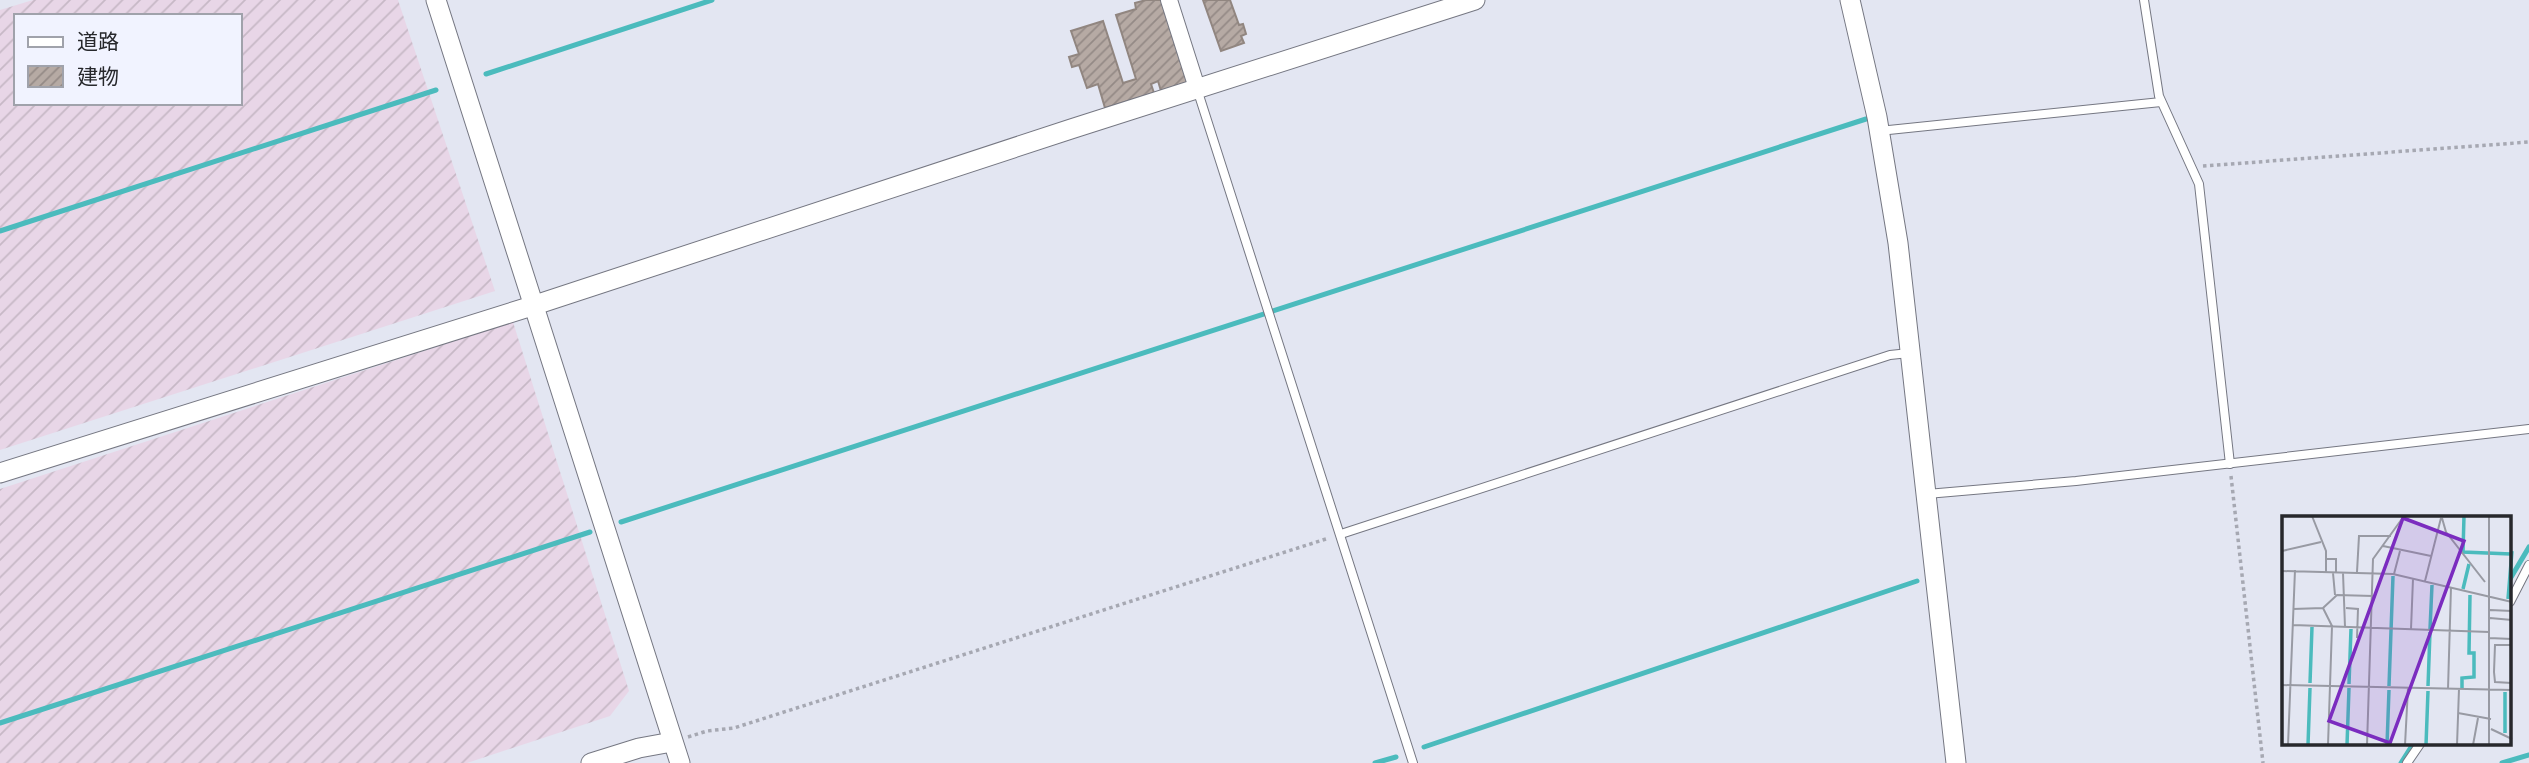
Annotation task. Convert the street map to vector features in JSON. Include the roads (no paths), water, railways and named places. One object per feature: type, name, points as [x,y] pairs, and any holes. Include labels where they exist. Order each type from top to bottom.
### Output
[{"type":"street","points":[[436,0],[680,763]]},
{"type":"street","points":[[1169,0],[1197,88]]},
{"type":"street","points":[[0,473],[532,306],[1197,88],[1475,0]]},
{"type":"street","points":[[1850,0],[1879,131],[1898,243],[1956,763]]},
{"type":"street","points":[[591,763],[639,748],[672,742]]},
{"type":"street","points":[[631,763],[672,742]]},
{"type":"lane","points":[[2144,0],[2161,102],[2199,184],[2230,464]]},
{"type":"lane","points":[[1197,88],[1413,763]]},
{"type":"lane","points":[[1879,131],[2161,102]]},
{"type":"lane","points":[[1341,534],[1890,355],[1909,354]]},
{"type":"lane","points":[[1924,494],[2230,464],[2529,429]]},
{"type":"lane","points":[[2512,598],[2529,565]]},
{"type":"lane","points":[[2407,763],[2419,746]]},
{"type":"waterway","points":[[486,74],[712,0]]},
{"type":"waterway","points":[[0,231],[436,90]]},
{"type":"waterway","points":[[621,522],[1866,119]]},
{"type":"waterway","points":[[0,723],[590,532]]},
{"type":"waterway","points":[[2512,576],[2529,547]]},
{"type":"waterway","points":[[1424,747],[1917,581]]},
{"type":"waterway","points":[[2401,763],[2412,746]]},
{"type":"waterway","points":[[2502,763],[2529,755]]},
{"type":"waterway","points":[[1375,763],[1396,757]]}]
